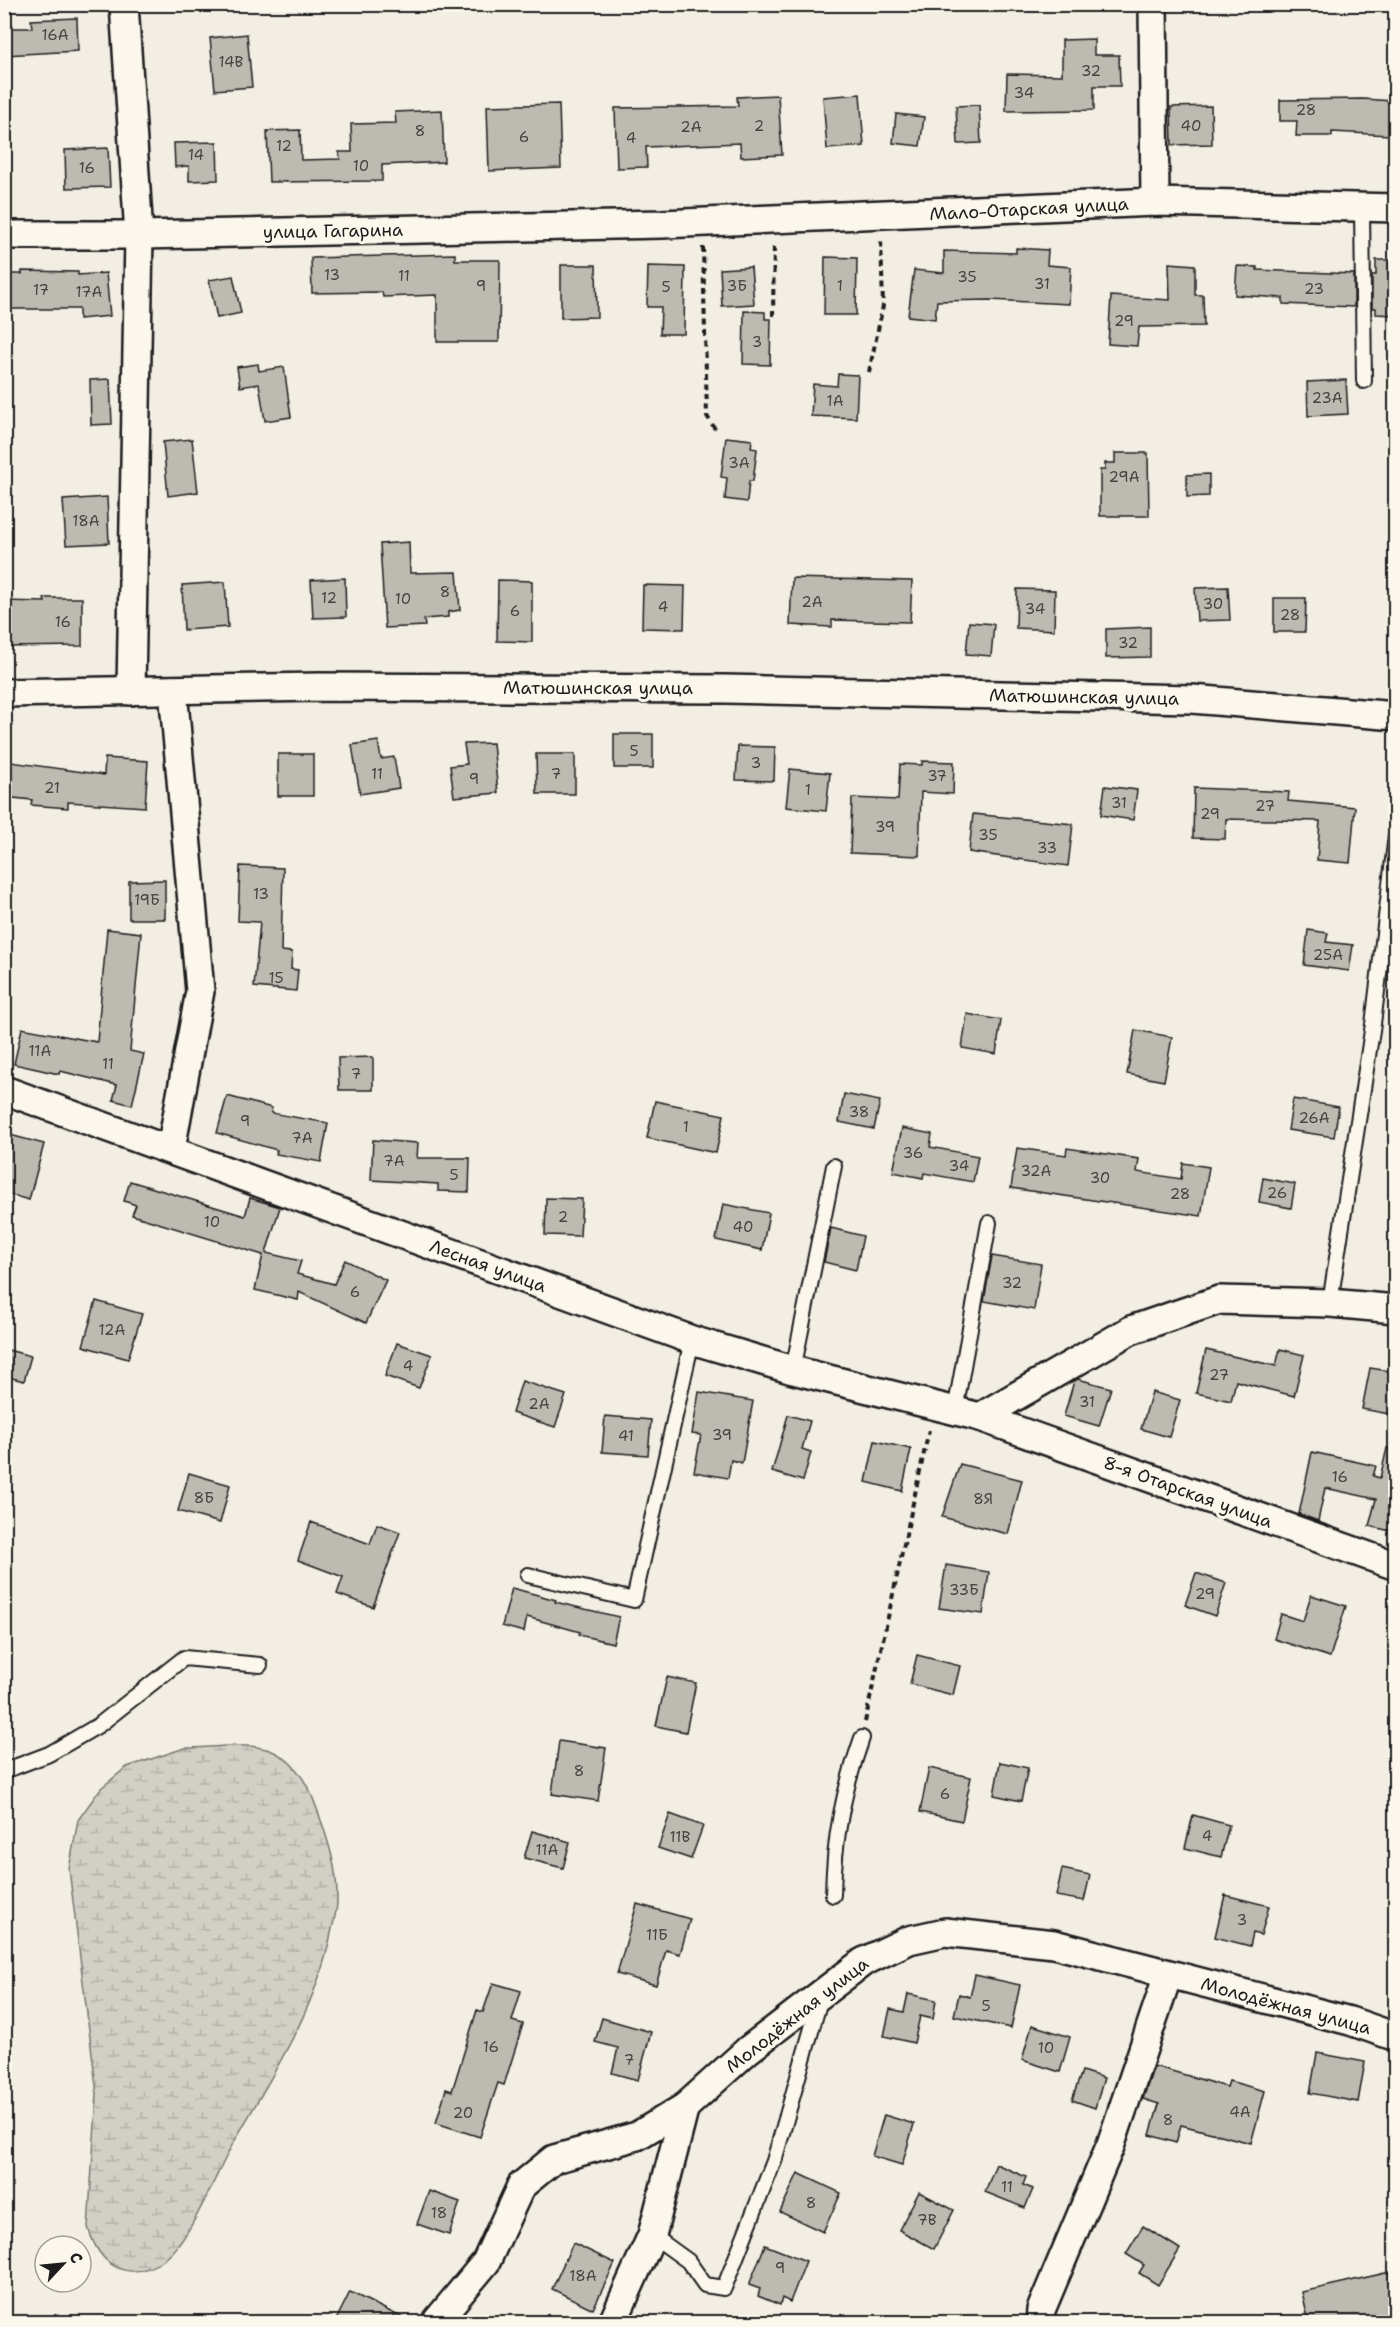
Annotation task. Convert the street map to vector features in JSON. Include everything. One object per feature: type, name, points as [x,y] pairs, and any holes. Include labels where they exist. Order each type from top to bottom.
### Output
[{"type":"street","points":[[124,4],[139,236],[131,691]]},
{"type":"street","points":[[1153,4],[1155,202]]},
{"type":"street","name":"Мало-Отарская улица","points":[[662,224],[1155,202],[1395,208]]},
{"type":"street","name":"улица Гагарина","points":[[4,235],[139,236],[662,224]]},
{"type":"street","name":"Матюшинская улица","points":[[4,693],[319,687],[725,689],[1192,699],[1395,717]]},
{"type":"street","points":[[171,1149],[200,991],[172,690]]},
{"type":"street","name":"Лесная улица","points":[[4,1090],[692,1340],[793,1370],[956,1412]]},
{"type":"street","points":[[956,1412],[1131,1330],[1219,1300],[1330,1303],[1395,1309]]},
{"type":"street","name":"8-я Отарская улица","points":[[956,1412],[1395,1566]]},
{"type":"street","name":"Молодёжная улица","points":[[436,2322],[486,2262],[521,2186],[554,2160],[637,2136],[685,2107],[748,2050],[863,1962],[909,1940],[945,1932],[1054,1944],[1350,2021],[1395,2037]]},
{"type":"street","points":[[1040,2322],[1041,2310],[1111,2144],[1168,1975]]},
{"type":"street","points":[[613,2322],[652,2235],[685,2107]]},
{"type":"lane","points":[[1362,208],[1364,381]]},
{"type":"lane","points":[[1330,1303],[1373,1024],[1395,835]]},
{"type":"lane","points":[[793,1370],[834,1166]]},
{"type":"lane","points":[[956,1412],[989,1223]]},
{"type":"lane","points":[[528,1575],[634,1600],[692,1340]]},
{"type":"lane","points":[[4,1771],[49,1754],[99,1725],[184,1658],[260,1665]]},
{"type":"lane","points":[[832,1895],[835,1839],[846,1785],[862,1738]]},
{"type":"lane","points":[[652,2235],[688,2261],[705,2285],[724,2288],[774,2161],[822,1993]]},
{"type":"path","points":[[869,372],[883,306],[880,216]]},
{"type":"path","points":[[774,220],[774,316]]},
{"type":"path","points":[[702,223],[707,416],[716,429]]},
{"type":"path","points":[[862,1738],[956,1412]]},
{"type":"green space","points":[[254,1747],[273,1751],[282,1756],[304,1780],[317,1809],[332,1855],[337,1906],[324,1961],[304,2015],[193,2222],[184,2237],[165,2259],[152,2267],[127,2271],[107,2261],[99,2252],[88,2227],[97,2094],[69,1869],[78,1820],[101,1788],[127,1767],[185,1748]]},
{"type":"building","points":[[77,18],[78,51],[4,55],[4,28],[32,28],[31,20]]},
{"type":"building","points":[[247,34],[252,87],[215,90],[210,38]]},
{"type":"building","points":[[1094,39],[1094,55],[1119,55],[1120,86],[1094,86],[1094,110],[1006,111],[1007,74],[1062,75],[1062,40]]},
{"type":"building","points":[[860,94],[864,146],[827,149],[823,97]]},
{"type":"building","points":[[778,95],[782,155],[741,157],[740,143],[646,147],[647,167],[617,168],[615,108],[738,106],[737,97]]},
{"type":"building","points":[[1280,100],[1392,101],[1390,135],[1332,132],[1332,136],[1296,136],[1297,121],[1280,121]]},
{"type":"building","points":[[559,104],[561,168],[489,171],[487,106]]},
{"type":"building","points":[[979,105],[981,143],[958,144],[956,106]]},
{"type":"building","points":[[1211,106],[1212,144],[1172,145],[1171,107]]},
{"type":"building","points":[[442,110],[444,162],[382,165],[382,181],[269,182],[267,131],[300,130],[301,160],[340,159],[339,152],[352,152],[351,124],[396,123],[395,112]]},
{"type":"building","points":[[896,114],[924,117],[920,146],[893,143]]},
{"type":"building","points":[[217,142],[218,180],[189,181],[189,166],[175,167],[174,143]]},
{"type":"building","points":[[108,148],[110,187],[66,188],[65,150]]},
{"type":"building","points":[[1016,248],[1048,250],[1047,265],[1071,267],[1069,304],[990,300],[937,301],[935,319],[908,316],[914,270],[944,273],[944,251],[1016,253]]},
{"type":"building","points":[[455,254],[455,260],[500,260],[499,342],[437,342],[437,295],[383,297],[382,292],[312,293],[311,258]]},
{"type":"building","points":[[825,257],[857,258],[856,315],[824,315]]},
{"type":"building","points":[[1376,260],[1395,260],[1395,315],[1376,314],[1376,308],[1372,308],[1372,275],[1376,275]]},
{"type":"building","points":[[1169,263],[1195,265],[1195,295],[1203,295],[1204,326],[1139,327],[1137,346],[1108,344],[1111,296],[1170,300]]},
{"type":"building","points":[[561,265],[596,265],[597,317],[561,318]]},
{"type":"building","points":[[648,266],[685,267],[684,334],[660,334],[661,307],[647,307]]},
{"type":"building","points":[[1237,266],[1257,267],[1257,270],[1354,274],[1354,307],[1283,304],[1283,298],[1235,295]]},
{"type":"building","points":[[751,267],[754,304],[722,306],[720,269]]},
{"type":"building","points":[[22,271],[78,272],[78,275],[106,273],[110,316],[79,319],[79,309],[4,309],[4,274],[22,274]]},
{"type":"building","points":[[233,276],[241,313],[217,318],[209,280]]},
{"type":"building","points":[[744,311],[765,312],[765,319],[771,319],[770,365],[743,364]]},
{"type":"building","points":[[258,364],[259,371],[284,367],[291,417],[265,421],[259,384],[240,387],[237,367]]},
{"type":"building","points":[[838,374],[858,375],[856,418],[811,416],[813,384],[837,386]]},
{"type":"building","points":[[110,379],[112,424],[91,425],[90,380]]},
{"type":"building","points":[[1346,380],[1348,414],[1308,416],[1307,382]]},
{"type":"building","points":[[726,437],[752,440],[751,448],[757,449],[753,481],[749,481],[747,502],[725,499],[727,478],[721,477]]},
{"type":"building","points":[[192,439],[198,492],[168,496],[163,442]]},
{"type":"building","points":[[1115,453],[1148,453],[1149,516],[1100,516],[1100,470],[1105,470],[1105,463],[1115,463]]},
{"type":"building","points":[[1209,474],[1209,496],[1187,497],[1187,475]]},
{"type":"building","points":[[107,497],[109,543],[66,545],[63,500]]},
{"type":"building","points":[[409,542],[410,573],[457,572],[460,610],[448,612],[448,617],[424,619],[425,626],[385,628],[380,544]]},
{"type":"building","points":[[345,578],[346,617],[313,618],[311,580]]},
{"type":"building","points":[[792,578],[912,581],[910,622],[832,620],[832,627],[790,625]]},
{"type":"building","points":[[498,580],[532,581],[532,642],[497,641]]},
{"type":"building","points":[[225,582],[228,627],[184,630],[182,585]]},
{"type":"building","points":[[643,585],[685,586],[684,629],[642,628]]},
{"type":"building","points":[[1228,587],[1230,620],[1197,621],[1195,588]]},
{"type":"building","points":[[1017,589],[1055,590],[1054,630],[1016,628]]},
{"type":"building","points":[[44,598],[82,598],[82,646],[4,647],[4,601],[45,602]]},
{"type":"building","points":[[1274,598],[1306,598],[1305,632],[1274,632]]},
{"type":"building","points":[[969,622],[994,624],[991,656],[966,654]]},
{"type":"building","points":[[1150,627],[1150,657],[1106,658],[1106,629]]},
{"type":"building","points":[[614,734],[653,734],[653,768],[614,768]]},
{"type":"building","points":[[378,741],[381,759],[394,757],[399,788],[360,794],[352,745]]},
{"type":"building","points":[[493,743],[498,793],[454,797],[450,766],[467,764],[464,744]]},
{"type":"building","points":[[738,746],[775,747],[774,781],[736,780]]},
{"type":"building","points":[[278,754],[313,754],[313,796],[278,796]]},
{"type":"building","points":[[536,754],[575,754],[575,794],[537,794]]},
{"type":"building","points":[[105,758],[148,761],[145,807],[68,802],[68,808],[31,805],[32,800],[4,797],[4,761],[104,775]]},
{"type":"building","points":[[922,761],[954,762],[953,794],[921,792],[919,856],[850,853],[852,798],[898,800],[900,764],[922,765]]},
{"type":"building","points":[[790,769],[830,773],[826,811],[786,807]]},
{"type":"building","points":[[1105,786],[1137,790],[1133,820],[1101,815]]},
{"type":"building","points":[[1194,788],[1289,792],[1288,801],[1355,807],[1350,863],[1317,860],[1320,821],[1226,819],[1225,839],[1193,838]]},
{"type":"building","points":[[973,814],[1073,824],[1068,866],[969,852]]},
{"type":"building","points":[[240,866],[283,868],[281,951],[292,952],[291,969],[298,970],[296,991],[254,987],[260,922],[238,921]]},
{"type":"building","points":[[165,880],[165,919],[129,919],[129,881]]},
{"type":"building","points":[[107,929],[141,933],[130,1051],[144,1054],[132,1105],[113,1100],[117,1085],[60,1071],[59,1074],[14,1064],[22,1028],[97,1042]]},
{"type":"building","points":[[1308,930],[1328,933],[1326,942],[1353,945],[1349,971],[1304,965]]},
{"type":"building","points":[[967,1014],[1001,1020],[996,1054],[962,1048]]},
{"type":"building","points":[[1135,1030],[1172,1037],[1164,1081],[1127,1074]]},
{"type":"building","points":[[373,1057],[373,1090],[339,1090],[338,1058]]},
{"type":"building","points":[[844,1094],[880,1101],[874,1129],[839,1122]]},
{"type":"building","points":[[227,1096],[272,1108],[271,1113],[328,1123],[321,1162],[276,1154],[277,1150],[217,1133]]},
{"type":"building","points":[[1293,1099],[1339,1107],[1334,1137],[1288,1130]]},
{"type":"building","points":[[655,1101],[724,1115],[716,1153],[647,1138]]},
{"type":"building","points":[[902,1128],[932,1134],[930,1147],[978,1156],[973,1182],[924,1173],[923,1178],[893,1172]]},
{"type":"building","points":[[10,1135],[44,1144],[29,1200],[4,1193],[4,1156]]},
{"type":"building","points":[[373,1140],[418,1143],[417,1158],[470,1158],[469,1192],[438,1191],[438,1184],[371,1180]]},
{"type":"building","points":[[1017,1148],[1066,1155],[1067,1148],[1139,1159],[1137,1172],[1181,1179],[1183,1163],[1209,1167],[1201,1216],[1011,1188]]},
{"type":"building","points":[[1263,1178],[1295,1184],[1291,1208],[1259,1202]]},
{"type":"building","points":[[130,1181],[245,1216],[250,1198],[280,1207],[266,1253],[301,1261],[297,1274],[334,1284],[345,1260],[386,1280],[366,1323],[299,1292],[298,1300],[255,1290],[263,1255],[132,1215],[136,1205],[124,1201]]},
{"type":"building","points":[[546,1198],[582,1199],[580,1236],[545,1235]]},
{"type":"building","points":[[723,1204],[769,1213],[762,1250],[716,1240]]},
{"type":"building","points":[[831,1228],[863,1236],[856,1270],[824,1262]]},
{"type":"building","points":[[992,1256],[1041,1264],[1034,1310],[984,1301]]},
{"type":"building","points":[[96,1301],[142,1314],[128,1359],[83,1346]]},
{"type":"building","points":[[397,1343],[432,1355],[419,1388],[385,1376]]},
{"type":"building","points":[[4,1349],[31,1356],[24,1381],[4,1376]]},
{"type":"building","points":[[1280,1349],[1304,1355],[1294,1396],[1236,1381],[1231,1401],[1196,1393],[1206,1350],[1276,1366]]},
{"type":"building","points":[[1370,1368],[1395,1372],[1395,1415],[1362,1409]]},
{"type":"building","points":[[1078,1379],[1111,1388],[1099,1426],[1064,1416],[1074,1381]]},
{"type":"building","points":[[522,1381],[566,1395],[555,1427],[512,1413]]},
{"type":"building","points":[[699,1392],[753,1401],[742,1463],[731,1460],[728,1478],[694,1472],[701,1435],[692,1434]]},
{"type":"building","points":[[1152,1392],[1180,1400],[1169,1437],[1141,1429]]},
{"type":"building","points":[[788,1415],[810,1421],[802,1449],[811,1452],[803,1481],[772,1472]]},
{"type":"building","points":[[605,1416],[651,1420],[648,1455],[602,1452]]},
{"type":"building","points":[[875,1441],[911,1449],[902,1491],[866,1482]]},
{"type":"building","points":[[1387,1448],[1395,1449],[1395,1532],[1369,1526],[1376,1499],[1325,1488],[1318,1521],[1299,1514],[1312,1452],[1376,1466],[1373,1476],[1380,1478]]},
{"type":"building","points":[[960,1464],[1022,1480],[1008,1534],[942,1517]]},
{"type":"building","points":[[189,1473],[230,1485],[220,1523],[178,1511]]},
{"type":"building","points":[[311,1522],[370,1544],[377,1524],[400,1532],[373,1607],[337,1594],[343,1577],[298,1560]]},
{"type":"building","points":[[946,1565],[989,1572],[983,1614],[939,1608]]},
{"type":"building","points":[[1196,1573],[1226,1583],[1215,1616],[1185,1605]]},
{"type":"building","points":[[512,1588],[556,1600],[555,1602],[619,1617],[613,1643],[579,1635],[580,1632],[527,1617],[524,1632],[502,1626]]},
{"type":"building","points":[[1311,1595],[1346,1606],[1330,1657],[1274,1639],[1281,1614],[1303,1621]]},
{"type":"building","points":[[917,1655],[960,1666],[953,1695],[910,1684]]},
{"type":"building","points":[[667,1677],[696,1683],[686,1732],[656,1726]]},
{"type":"building","points":[[559,1741],[606,1748],[598,1801],[552,1794]]},
{"type":"building","points":[[1000,1762],[1028,1768],[1021,1801],[994,1795]]},
{"type":"building","points":[[929,1768],[971,1777],[962,1821],[920,1812]]},
{"type":"building","points":[[670,1814],[703,1826],[691,1859],[658,1848]]},
{"type":"building","points":[[1193,1815],[1229,1825],[1221,1857],[1185,1848]]},
{"type":"building","points":[[532,1831],[570,1842],[563,1868],[524,1858]]},
{"type":"building","points":[[1062,1869],[1090,1875],[1084,1901],[1056,1896]]},
{"type":"building","points":[[1225,1895],[1269,1906],[1261,1935],[1253,1933],[1250,1946],[1215,1937]]},
{"type":"building","points":[[637,1904],[690,1919],[680,1954],[666,1950],[656,1985],[617,1974]]},
{"type":"building","points":[[975,1975],[1020,1985],[1011,2028],[954,2016],[959,1994],[970,1997]]},
{"type":"building","points":[[493,1983],[521,1991],[512,2021],[523,2024],[504,2085],[498,2083],[480,2137],[436,2123],[446,2089],[452,2091],[477,2010],[483,2012]]},
{"type":"building","points":[[908,1994],[936,2000],[933,2019],[920,2016],[914,2043],[884,2036],[890,2009],[904,2012]]},
{"type":"building","points":[[602,2018],[651,2032],[638,2080],[612,2073],[618,2048],[595,2042]]},
{"type":"building","points":[[1032,2025],[1070,2037],[1060,2072],[1022,2060]]},
{"type":"building","points":[[1317,2053],[1365,2062],[1358,2102],[1310,2093]]},
{"type":"building","points":[[1154,2066],[1227,2087],[1229,2081],[1265,2091],[1251,2143],[1181,2125],[1176,2143],[1150,2135],[1159,2104],[1143,2099]]},
{"type":"building","points":[[1082,2071],[1104,2078],[1095,2108],[1072,2100]]},
{"type":"building","points":[[884,2115],[914,2124],[902,2165],[872,2156]]},
{"type":"building","points":[[996,2164],[1026,2177],[1023,2185],[1033,2189],[1025,2208],[985,2192]]},
{"type":"building","points":[[798,2173],[841,2193],[823,2232],[780,2212]]},
{"type":"building","points":[[429,2191],[460,2202],[449,2235],[417,2224]]},
{"type":"building","points":[[919,2192],[954,2210],[934,2249],[899,2230]]},
{"type":"building","points":[[1143,2226],[1180,2249],[1158,2285],[1139,2273],[1144,2265],[1126,2254]]},
{"type":"building","points":[[573,2243],[615,2263],[593,2309],[552,2289]]},
{"type":"building","points":[[765,2245],[806,2261],[790,2302],[782,2298],[780,2305],[758,2296],[760,2289],[749,2285]]},
{"type":"building","points":[[1390,2272],[1395,2291],[1395,2322],[1309,2322],[1302,2292]]},
{"type":"building","points":[[350,2292],[411,2322],[335,2322]]}]
